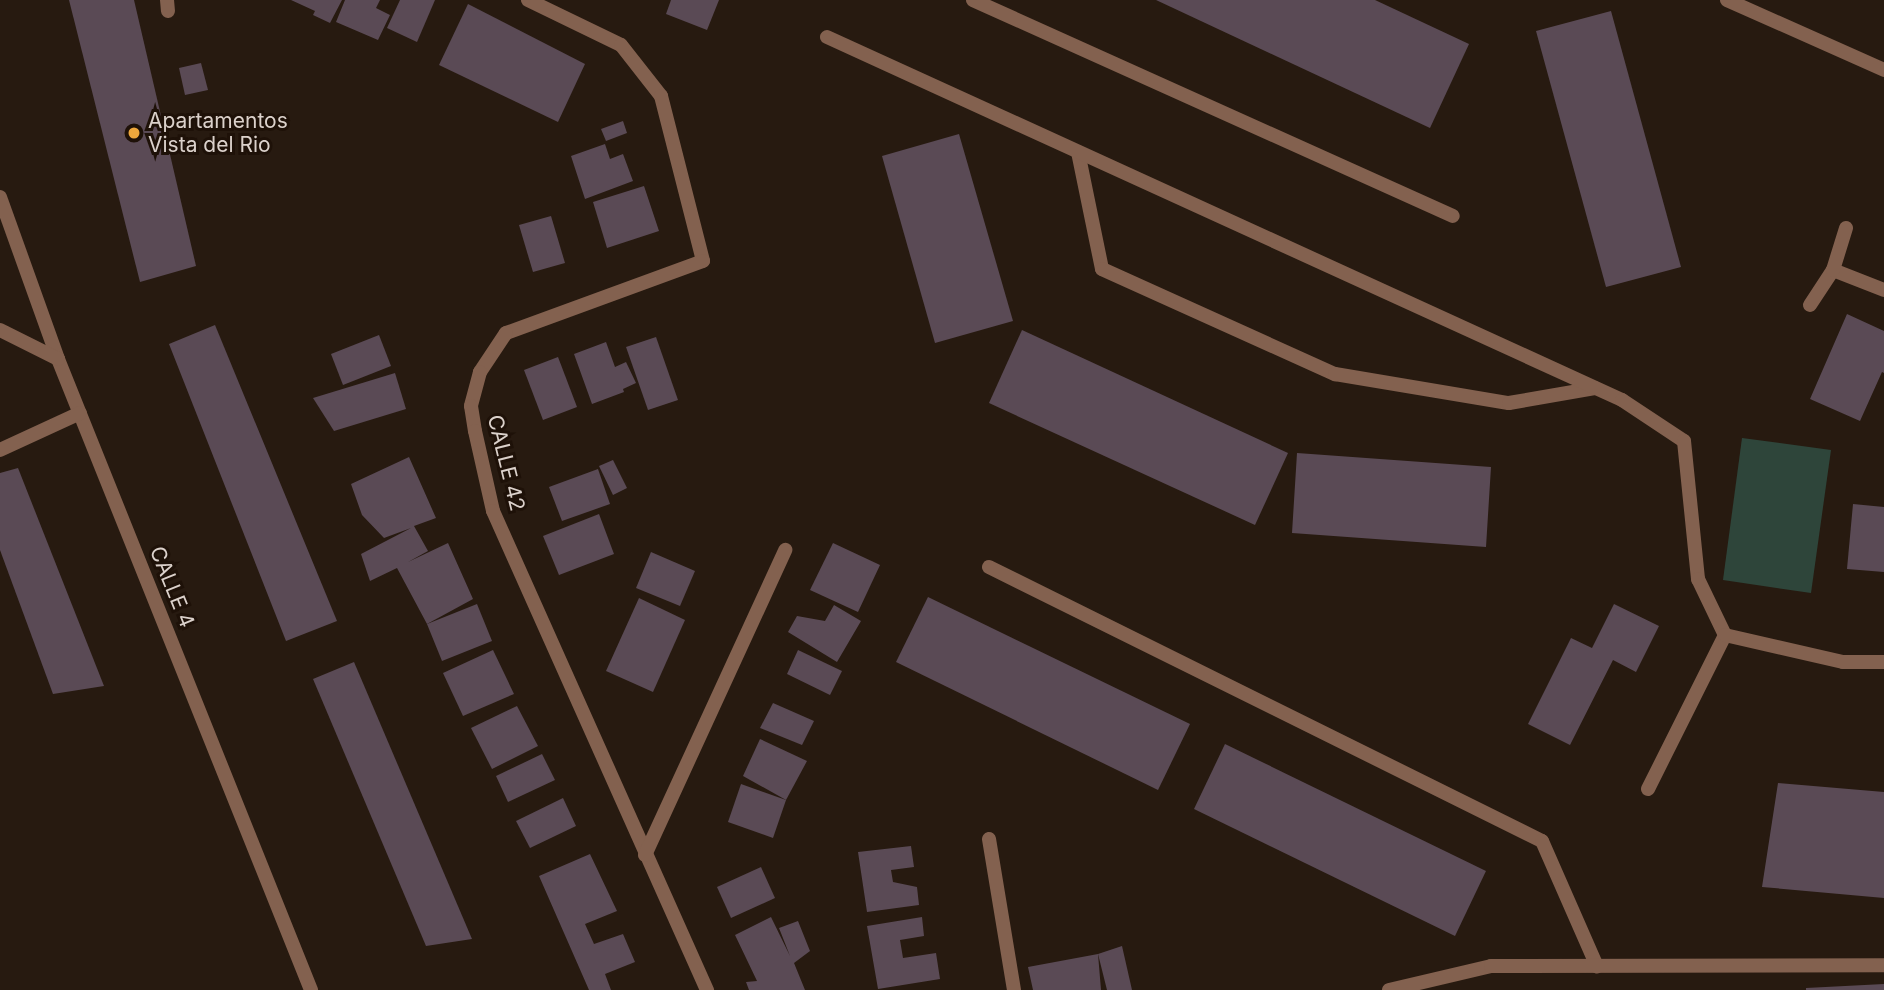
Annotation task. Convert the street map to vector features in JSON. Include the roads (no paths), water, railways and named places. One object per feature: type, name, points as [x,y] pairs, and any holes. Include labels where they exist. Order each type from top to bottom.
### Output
[{"type":"street","name":"CALLE 42","points":[[528,0],[621,45],[661,96],[703,261],[506,333],[480,372],[471,406],[493,511],[707,990]]},
{"type":"street","points":[[973,0],[1453,216]]},
{"type":"street","points":[[1727,0],[1884,70]]},
{"type":"street","points":[[827,37],[1622,400],[1684,441],[1698,579],[1726,635]]},
{"type":"street","points":[[1078,152],[1102,269],[1115,275],[1335,374],[1509,403],[1595,388]]},
{"type":"street","name":"CALLE 4","points":[[0,197],[58,359],[311,990]]},
{"type":"street","points":[[1810,305],[1833,270],[1846,228]]},
{"type":"street","points":[[1833,270],[1884,290]]},
{"type":"street","points":[[0,330],[58,359]]},
{"type":"street","points":[[0,450],[80,413]]},
{"type":"street","points":[[645,855],[785,550]]},
{"type":"street","points":[[989,567],[1542,841],[1597,966]]},
{"type":"street","points":[[1726,635],[1843,662],[1884,662]]},
{"type":"street","points":[[1648,789],[1726,635]]},
{"type":"street","points":[[989,839],[1013,990]]},
{"type":"street","points":[[1389,990],[1492,966],[1884,965]]},
{"type":"place","name":"Apartamentos Vista del Rio","points":[[134,133]]}]
